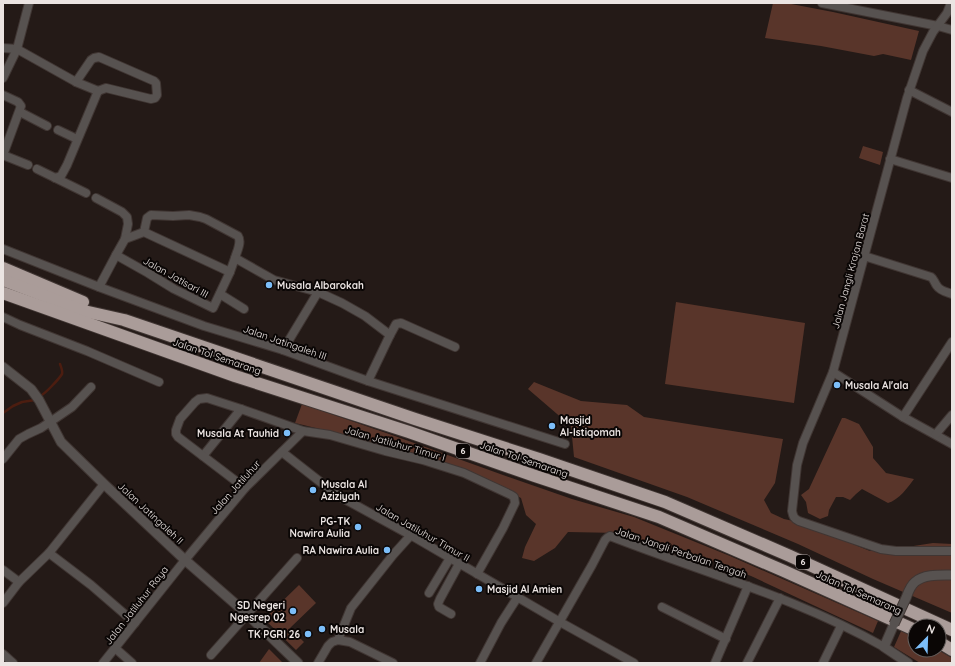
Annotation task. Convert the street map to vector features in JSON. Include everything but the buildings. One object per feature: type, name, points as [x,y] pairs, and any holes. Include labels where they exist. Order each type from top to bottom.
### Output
[{"type":"highway","points":[[3,268],[124,320]]},
{"type":"highway","name":"Jalan Tol Semarang","points":[[3,280],[84,311],[124,320],[665,502],[886,599]]},
{"type":"highway","name":"Jalan Tol Semarang","points":[[3,293],[235,376],[410,432],[659,517],[907,626]]},
{"type":"highway","points":[[3,299],[25,301]]},
{"type":"highway","name":"6","points":[[886,599],[952,625]]},
{"type":"highway","name":"6","points":[[886,599],[952,630]]},
{"type":"street","points":[[3,78],[17,49],[29,3]]},
{"type":"street","points":[[822,3],[952,30]]},
{"type":"street","name":"Jalan Jangli Krajan Barat","points":[[951,3],[947,13],[922,51],[909,90],[833,372],[803,443],[797,465],[792,510],[796,520],[881,549],[896,551],[952,551]]},
{"type":"street","points":[[3,48],[17,49],[76,82],[98,91],[106,88],[151,99],[155,98],[157,95],[156,83],[99,57],[91,60],[76,82]]},
{"type":"street","points":[[909,90],[952,112]]},
{"type":"street","points":[[55,178],[62,175],[67,165],[98,91]]},
{"type":"street","points":[[3,95],[18,102],[21,106],[3,155],[28,165]]},
{"type":"street","points":[[20,112],[47,126]]},
{"type":"street","points":[[58,130],[77,139]]},
{"type":"street","points":[[890,159],[952,178]]},
{"type":"street","points":[[37,169],[86,193]]},
{"type":"street","points":[[96,198],[122,212],[127,217],[128,224],[125,239],[99,287]]},
{"type":"street","name":"Jalan Jatisari III","points":[[116,255],[174,289],[211,308],[214,307],[235,258],[240,241],[239,237],[206,219],[189,215],[151,215],[147,218],[144,232]]},
{"type":"street","points":[[125,239],[144,232],[230,272]]},
{"type":"street","name":"Jalan Jatingaleh III","points":[[3,249],[204,326],[283,350],[368,381],[565,444]]},
{"type":"street","points":[[864,256],[931,277],[939,288],[952,294]]},
{"type":"street","points":[[235,258],[274,280],[318,292],[342,303],[365,316],[390,335]]},
{"type":"street","points":[[283,350],[318,292]]},
{"type":"street","points":[[220,294],[244,309]]},
{"type":"street","points":[[3,317],[159,382]]},
{"type":"street","points":[[368,381],[390,335],[396,324],[400,322],[455,347]]},
{"type":"street","points":[[903,417],[952,342]]},
{"type":"street","name":"Jalan Jatingaleh II","points":[[3,367],[31,389],[61,442],[185,560],[247,614],[298,663]]},
{"type":"street","points":[[833,372],[903,417],[952,444]]},
{"type":"street","points":[[3,459],[20,439],[41,428],[77,403],[90,387]]},
{"type":"street","name":"Jalan Jatiluhur Timur I","points":[[203,456],[178,437],[176,430],[180,419],[195,402],[199,399],[207,398],[303,431],[330,435],[423,460],[464,473],[511,495],[515,500],[514,506],[503,528],[477,574]]},
{"type":"street","points":[[241,409],[203,456],[245,488]]},
{"type":"street","points":[[936,434],[952,415]]},
{"type":"street","name":"Jalan Jatiluhur","points":[[185,560],[245,488],[303,431]]},
{"type":"street","name":"Jalan Jatiluhur Timur II","points":[[282,452],[337,495],[411,535],[517,598],[634,663]]},
{"type":"street","points":[[3,603],[19,582],[49,553],[104,484]]},
{"type":"street","points":[[338,640],[351,608],[393,555],[411,535]]},
{"type":"street","name":"Jalan Jangli Perbalan Tengah","points":[[536,663],[605,540],[610,536],[748,586]]},
{"type":"street","points":[[49,553],[91,585],[135,623]]},
{"type":"street","points":[[211,656],[297,558]]},
{"type":"street","points":[[429,593],[450,558]]},
{"type":"street","name":"Jalan Jatiluhur Raya","points":[[103,663],[185,560]]},
{"type":"street","points":[[451,614],[439,607],[438,604],[459,564]]},
{"type":"street","points":[[3,570],[19,582]]},
{"type":"street","points":[[884,647],[909,589],[914,582],[930,576],[952,575]]},
{"type":"street","points":[[715,663],[748,586],[823,617],[884,647],[908,663]]},
{"type":"street","points":[[480,663],[501,623],[517,598]]},
{"type":"street","points":[[747,663],[780,598]]},
{"type":"street","points":[[662,607],[726,639]]},
{"type":"street","points":[[823,663],[841,626]]},
{"type":"street","points":[[318,663],[328,646],[332,642],[338,640],[350,642],[393,663]]},
{"type":"street","points":[[115,648],[132,663]]},
{"type":"street","points":[[3,654],[13,663]]},
{"type":"shaded area","points":[[773,3],[786,3],[833,12],[919,31],[911,60],[883,54],[874,56],[821,46],[765,38]]},
{"type":"shaded area","points":[[863,146],[883,152],[880,165],[859,158]]},
{"type":"shaded area","points":[[676,302],[805,323],[794,403],[665,384]]},
{"type":"shaded area","points":[[534,382],[581,401],[627,405],[644,417],[783,439],[775,483],[764,500],[771,513],[784,519],[798,522],[870,551],[889,551],[933,543],[952,544],[952,613],[873,579],[798,544],[687,497],[574,457],[571,426],[528,389]]},
{"type":"shaded area","points":[[302,404],[572,499],[634,517],[730,556],[878,621],[873,633],[751,576],[705,559],[619,533],[568,532],[555,548],[534,561],[522,558],[525,547],[536,524],[526,515],[521,498],[466,469],[390,446],[295,423]]},
{"type":"shaded area","points":[[842,418],[859,424],[873,447],[873,458],[886,473],[914,479],[896,499],[888,503],[862,489],[850,500],[843,497],[836,497],[829,510],[828,516],[820,519],[808,513],[806,502],[801,495],[809,489]]},
{"type":"shaded area","points":[[299,585],[316,603],[290,628],[304,642],[296,650],[264,619]]},
{"type":"shaded area","points":[[902,629],[907,632],[907,655],[894,647]]},
{"type":"shaded area","points":[[269,649],[283,663],[259,663]]},
{"type":"shaded area","points":[[947,655],[952,658],[952,663],[920,663],[912,658],[947,658]]},
{"type":"waterway","points":[[39,397],[45,393],[62,374],[60,364]]},
{"type":"waterway","points":[[3,413],[22,402],[35,400]]},
{"type":"place","name":"Musala Albarokah","points":[[269,285]]},
{"type":"place","name":"Musala Al'ala","points":[[837,385]]},
{"type":"place","name":"Masjid Al-Istiqomah","points":[[552,426]]},
{"type":"place","name":"Musala At Tauhid","points":[[287,433]]},
{"type":"place","name":"Musala Al Aziziyah","points":[[313,490]]},
{"type":"place","name":"PG-TK Nawira Aulia","points":[[358,527]]},
{"type":"place","name":"RA Nawira Aulia","points":[[387,550]]},
{"type":"place","name":"Masjid Al Amien","points":[[479,589]]},
{"type":"place","name":"SD Negeri Ngesrep 02","points":[[293,611]]},
{"type":"place","name":"Musala","points":[[322,629]]},
{"type":"place","name":"TK PGRI 26","points":[[308,634]]}]
